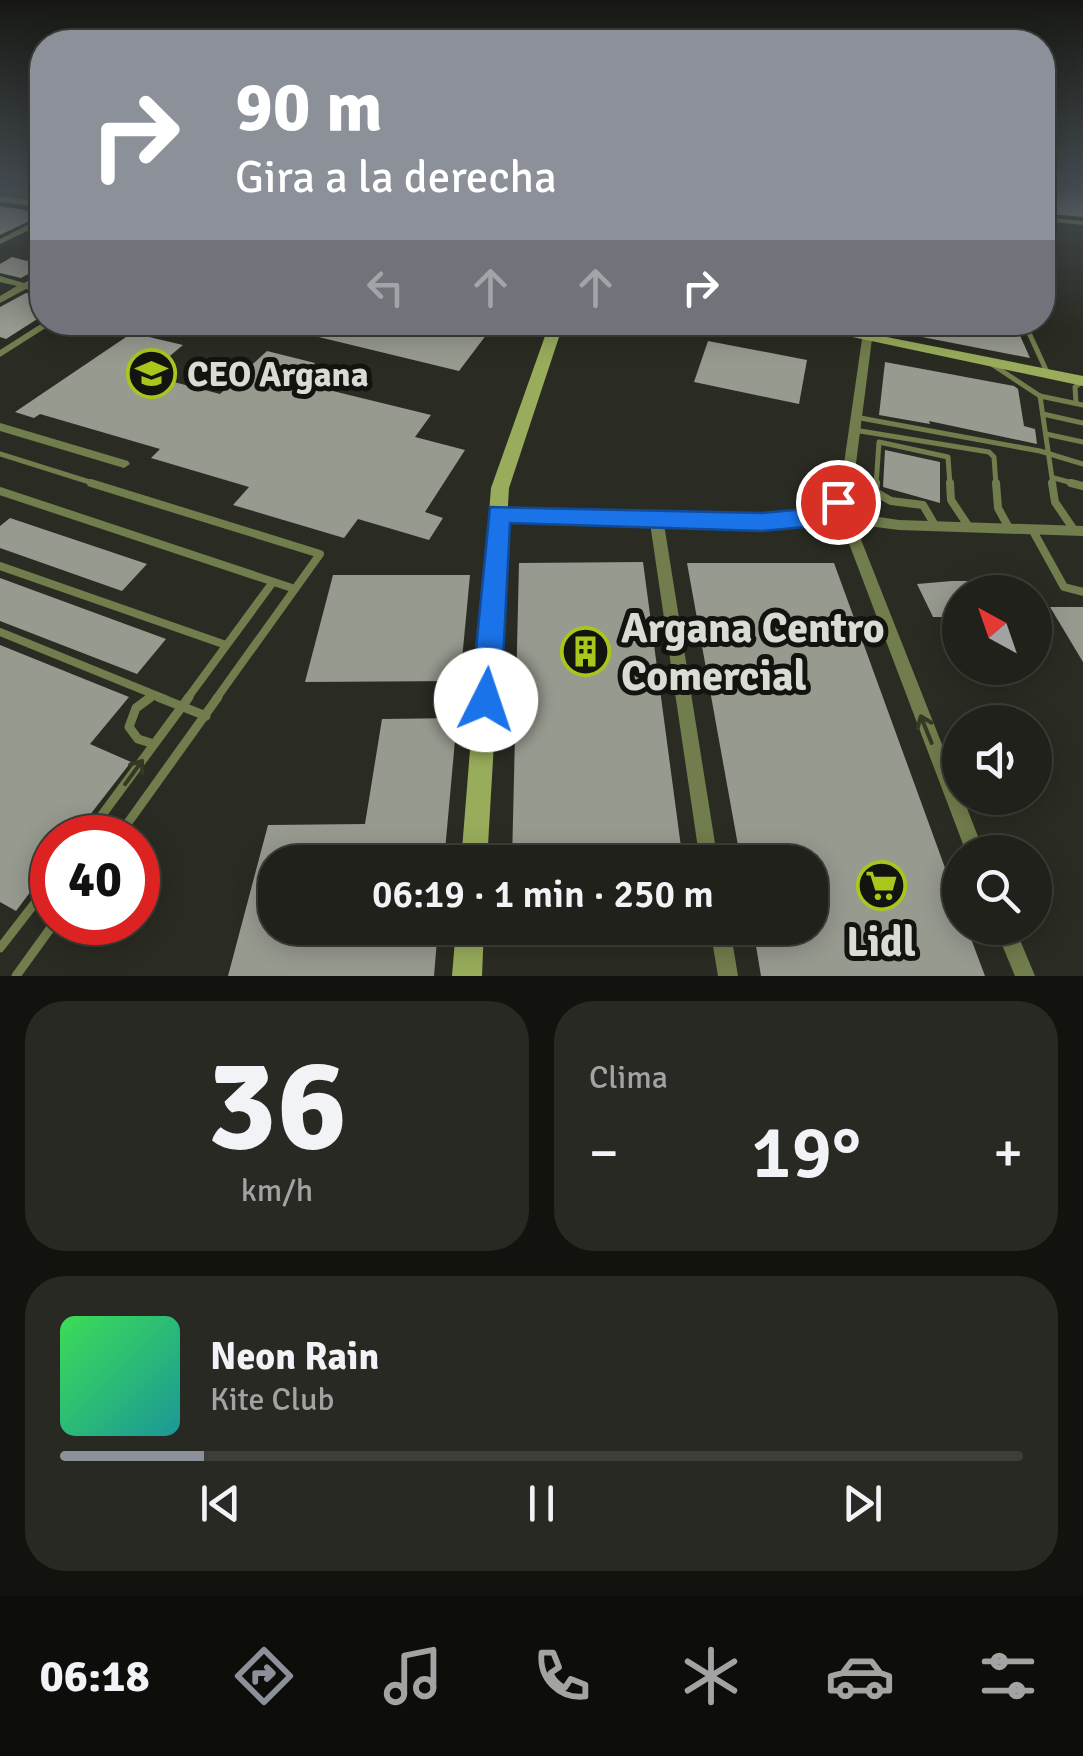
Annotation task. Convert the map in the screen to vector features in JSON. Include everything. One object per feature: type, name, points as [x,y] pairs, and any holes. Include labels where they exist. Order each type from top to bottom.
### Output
[{"type":"street","points":[[0,279],[30,287]]},
{"type":"street","points":[[0,300],[30,284]]},
{"type":"street","points":[[0,354],[30,335]]},
{"type":"street","points":[[475,845],[498,513],[511,448],[552,335]]},
{"type":"street","points":[[848,335],[1083,381]]},
{"type":"street","points":[[845,503],[867,339]]},
{"type":"street","points":[[0,427],[124,464]]},
{"type":"street","points":[[826,516],[831,504],[845,503],[858,510],[863,520]]},
{"type":"street","points":[[498,513],[762,522],[826,516]]},
{"type":"street","points":[[826,516],[835,526],[850,530],[858,529],[863,520]]},
{"type":"street","points":[[656,518],[706,845]]},
{"type":"street","points":[[863,520],[1079,531]]},
{"type":"street","points":[[850,530],[968,835]]},
{"type":"street","points":[[467,976],[469,945]]},
{"type":"street","points":[[723,945],[728,976]]},
{"type":"street","points":[[1012,945],[1025,976]]},
{"type":"lane","points":[[1030,335],[1048,373]]},
{"type":"lane","points":[[987,362],[1040,396],[1079,404],[1075,386],[1083,381]]},
{"type":"lane","points":[[1040,396],[1055,502],[1079,531]]},
{"type":"lane","points":[[1043,414],[1083,423]]},
{"type":"lane","points":[[854,424],[992,454],[998,508],[1010,529]]},
{"type":"lane","points":[[854,424],[1083,464]]},
{"type":"lane","points":[[1046,434],[1083,442]]},
{"type":"lane","points":[[936,526],[923,505],[890,501],[875,492],[877,444],[887,442],[948,457]]},
{"type":"lane","points":[[946,445],[950,500],[970,528]]},
{"type":"lane","points":[[0,454],[320,554],[134,815]]},
{"type":"lane","points":[[1054,478],[1083,486]]},
{"type":"lane","points":[[0,491],[295,589]]},
{"type":"lane","points":[[1032,530],[1064,587],[1083,592]]},
{"type":"lane","points":[[0,566],[226,645]]},
{"type":"lane","points":[[102,815],[274,582]]},
{"type":"lane","points":[[0,632],[206,716]]},
{"type":"lane","points":[[153,695],[136,708],[129,728],[138,738],[154,744]]},
{"type":"lane","points":[[0,948],[30,909]]},
{"type":"lane","points":[[16,976],[38,945]]},
{"type":"building","points":[[12,257],[30,259],[30,273],[21,278],[0,273],[0,264]]},
{"type":"building","points":[[30,294],[30,324],[6,339],[0,337],[0,307]]},
{"type":"building","points":[[129,335],[140,335],[183,345],[147,375],[220,394],[267,351],[315,363],[296,382],[431,415],[415,437],[465,450],[425,512],[443,518],[429,540],[358,519],[344,538],[233,505],[249,487],[151,458],[160,449],[40,414],[34,418],[15,412]]},
{"type":"building","points":[[310,335],[486,335],[459,371]]},
{"type":"building","points":[[912,335],[1020,335],[1030,358]]},
{"type":"building","points":[[708,341],[807,360],[799,404],[694,382]]},
{"type":"building","points":[[885,362],[1014,386],[1018,389],[1024,426],[1035,429],[1037,444],[929,421],[930,424],[879,415]]},
{"type":"building","points":[[885,450],[940,462],[940,503],[883,487]]},
{"type":"building","points":[[10,518],[147,564],[122,591],[0,548],[0,526]]},
{"type":"building","name":"Argana Centro Comercial","points":[[643,562],[681,845],[512,845],[519,563]]},
{"type":"building","points":[[687,563],[834,563],[942,860],[942,945],[973,945],[985,976],[761,976],[756,945],[828,945],[828,845],[738,845]]},
{"type":"building","points":[[333,575],[470,575],[460,681],[305,682]]},
{"type":"building","points":[[0,578],[166,639],[137,674],[0,621]]},
{"type":"building","points":[[942,582],[942,617],[933,617],[917,584]]},
{"type":"building","points":[[1052,607],[1083,607],[1083,662],[1052,610]]},
{"type":"building","points":[[0,645],[129,697],[90,744],[131,762],[90,815],[30,815],[30,892],[16,911],[0,902]]},
{"type":"building","points":[[457,718],[446,845],[263,845],[268,825],[365,824],[382,719]]},
{"type":"building","points":[[258,863],[258,945],[437,945],[434,976],[228,976]]},
{"type":"place","name":"CEO Argana","points":[[152,374]]},
{"type":"place","name":"Argana Centro Comercial","points":[[586,652]]},
{"type":"place","name":"Lidl","points":[[881,886]]},
{"type":"route","points":[[486,700],[498,513],[762,522],[826,516],[827,507],[838,502]]}]
